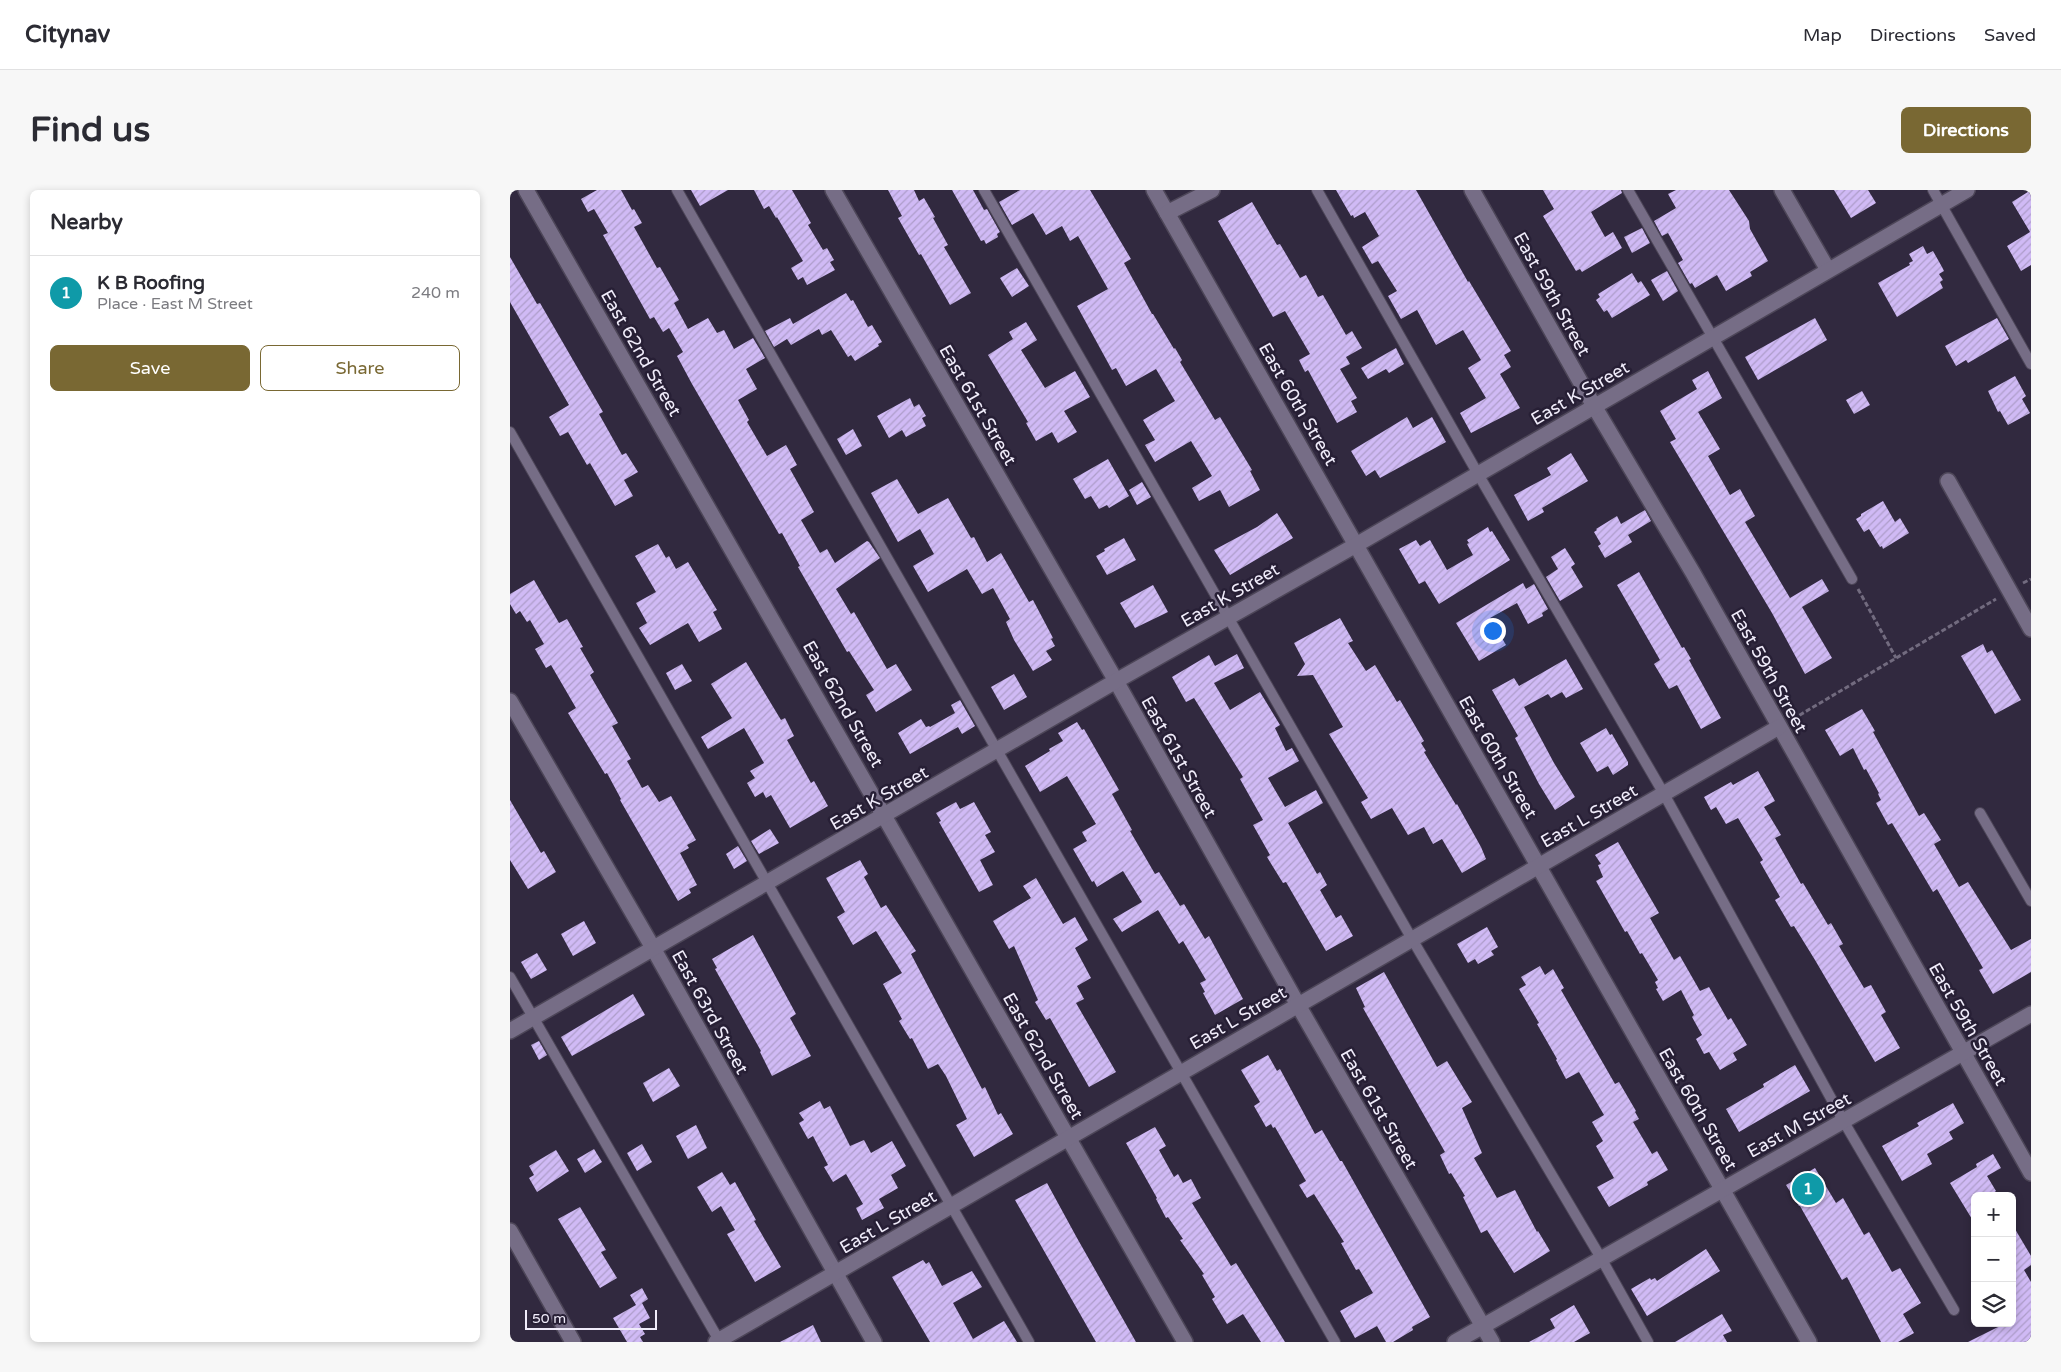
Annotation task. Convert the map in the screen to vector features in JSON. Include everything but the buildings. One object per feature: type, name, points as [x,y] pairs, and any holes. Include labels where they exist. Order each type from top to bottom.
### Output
[{"type":"street","name":"East 62nd Street","points":[[526,190],[1185,1342]]},
{"type":"street","name":"East 61st Street","points":[[833,190],[1116,681],[1298,1005],[1492,1342]]},
{"type":"street","name":"East 60th Street","points":[[1154,190],[1809,1342]]},
{"type":"street","points":[[1167,213],[1212,190]]},
{"type":"street","name":"East 59th Street","points":[[1472,190],[1594,406],[1693,573],[2031,1173]]},
{"type":"street","points":[[1782,190],[1828,270]]},
{"type":"street","name":"East K Street","points":[[510,1032],[1116,681],[1356,545],[1967,190]]},
{"type":"street","points":[[1948,481],[2031,629]]},
{"type":"street","name":"East 63rd Street","points":[[510,701],[653,948],[874,1342]]},
{"type":"street","name":"East L Street","points":[[718,1341],[1779,727]]},
{"type":"street","name":"East M Street","points":[[1455,1342],[2031,1014]]},
{"type":"street","points":[[510,1231],[573,1342]]},
{"type":"lane","points":[[676,190],[1335,1342]]},
{"type":"lane","points":[[984,190],[1412,939],[1601,1258],[1648,1342]]},
{"type":"lane","points":[[1317,190],[1478,474],[1664,794],[1844,1122],[1954,1310]]},
{"type":"lane","points":[[1628,190],[1852,579]]},
{"type":"lane","points":[[1933,190],[2031,364]]},
{"type":"lane","points":[[510,432],[1029,1342]]},
{"type":"lane","points":[[1980,813],[2031,901]]},
{"type":"lane","points":[[510,976],[718,1341]]},
{"type":"path","points":[[1852,579],[1896,658]]},
{"type":"path","points":[[1779,727],[2031,579]]},
{"type":"place","name":"K B Roofing","points":[[1808,1189]]}]
